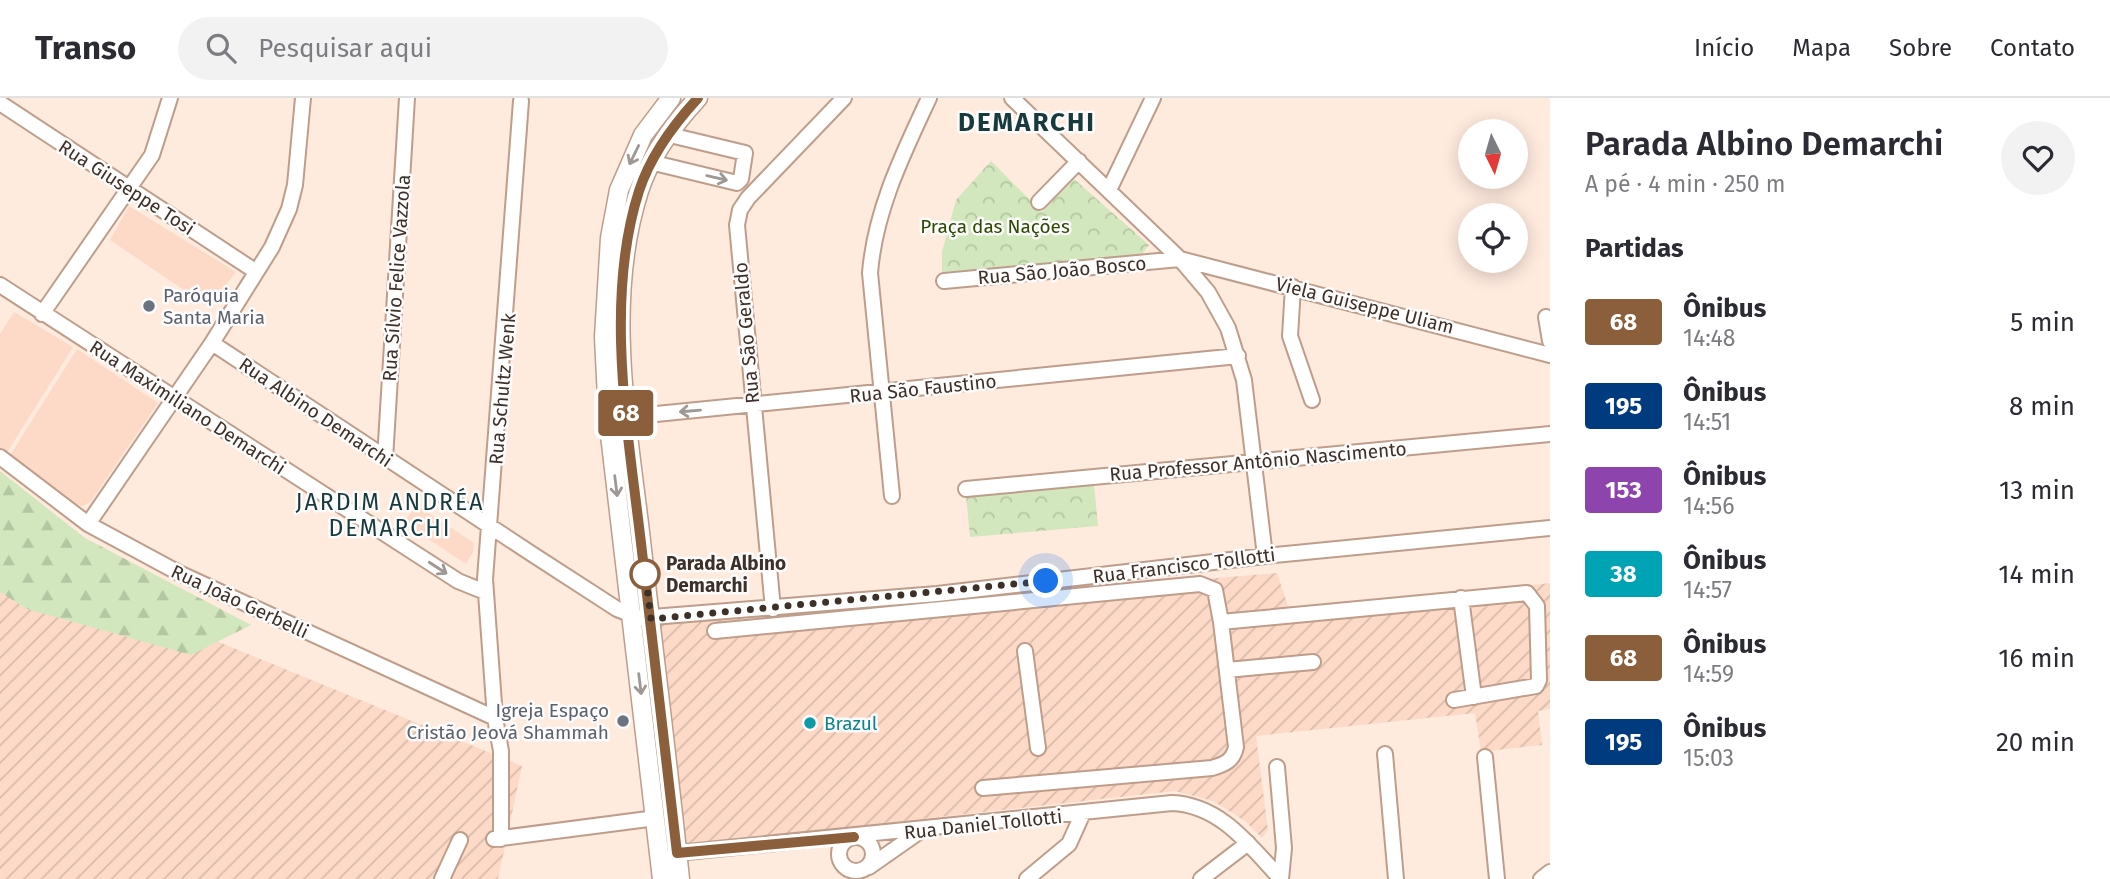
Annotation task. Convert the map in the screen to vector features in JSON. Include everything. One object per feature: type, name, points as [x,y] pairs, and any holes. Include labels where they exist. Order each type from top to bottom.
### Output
[{"type":"main road","points":[[671,98],[643,135],[627,168],[615,208],[605,311],[608,418],[642,618],[680,879]]},
{"type":"main road","points":[[662,873],[622,325],[626,258],[636,200],[650,162],[698,98]]},
{"type":"street","points":[[42,314],[152,155],[170,98]]},
{"type":"street","points":[[88,524],[212,343],[272,247],[289,209],[295,185],[303,98]]},
{"type":"street","name":"Rua Sílvio Felice Vazzola","points":[[384,459],[407,98]]},
{"type":"street","name":"Rua São Geraldo","points":[[773,609],[738,248],[740,210],[748,198],[844,98]]},
{"type":"street","points":[[892,496],[870,273],[872,249],[888,191],[929,98]]},
{"type":"street","points":[[1012,98],[1180,259],[1208,292],[1228,328],[1238,356],[1265,556]]},
{"type":"street","points":[[1109,190],[1153,98]]},
{"type":"street","name":"Rua Schultz Wenk","points":[[522,101],[485,592],[502,772],[496,839],[656,818]]},
{"type":"street","name":"Rua Giuseppe Tosi","points":[[0,103],[255,271]]},
{"type":"street","points":[[650,162],[737,183],[741,179],[745,153],[670,135]]},
{"type":"street","points":[[1040,202],[1079,161]]},
{"type":"street","name":"Rua São João Bosco","points":[[944,281],[1180,259]]},
{"type":"street","name":"Viela Guiseppe Uliam","points":[[1180,259],[1550,355]]},
{"type":"street","name":"Rua Maximiliano Demarchi","points":[[0,285],[458,581],[485,592]]},
{"type":"street","points":[[1293,287],[1290,336],[1312,400]]},
{"type":"street","name":"Rua Albino Demarchi","points":[[212,343],[384,459],[642,618]]},
{"type":"street","name":"Rua São Faustino","points":[[608,418],[753,406],[1238,356]]},
{"type":"street","name":"Rua Professor Antônio Nascimento","points":[[966,489],[1550,434]]},
{"type":"street","name":"Rua João Gerbelli","points":[[0,457],[88,524],[179,573],[495,718]]},
{"type":"street","name":"Rua Francisco Tollotti","points":[[642,618],[937,594],[1265,556],[1550,528]]},
{"type":"street","points":[[715,631],[1200,584],[1215,590],[1236,747],[1233,757],[1226,764],[1212,768],[983,788]]},
{"type":"street","points":[[1221,622],[1527,593],[1536,606],[1539,680],[1536,686],[1454,700]]},
{"type":"street","points":[[1461,598],[1474,697]]},
{"type":"street","points":[[1025,650],[1038,748]]},
{"type":"street","points":[[1227,670],[1313,662]]},
{"type":"street","points":[[1385,754],[1396,879]]},
{"type":"street","points":[[1485,757],[1497,879]]},
{"type":"street","points":[[1277,767],[1284,848],[1281,879]]},
{"type":"street","name":"Rua Daniel Tollotti","points":[[677,853],[1180,804],[1214,815],[1248,843],[1281,879]]},
{"type":"street","points":[[1027,879],[1069,844],[1083,813]]},
{"type":"street","points":[[852,879],[920,831]]},
{"type":"street","points":[[854,837],[865,839],[872,848],[873,859],[867,868],[850,871],[839,859],[843,842],[854,837]]},
{"type":"street","points":[[442,879],[460,840]]},
{"type":"street","points":[[1201,879],[1248,843]]},
{"type":"street","points":[[662,873],[677,853]]},
{"type":"street","points":[[1541,879],[1550,872]]},
{"type":"shaded area","points":[[129,206],[236,272],[209,307],[110,240]]},
{"type":"shaded area","points":[[14,312],[73,347],[6,454],[0,449],[0,334]]},
{"type":"shaded area","points":[[77,349],[158,403],[91,501],[83,506],[75,505],[9,457]]},
{"type":"shaded area","points":[[0,494],[209,638],[522,766],[498,879],[0,879]]},
{"type":"shaded area","points":[[416,505],[474,543],[473,552],[466,564],[404,523]]},
{"type":"shaded area","points":[[1277,573],[1290,612],[1550,583],[1550,709],[1538,711],[1542,745],[1481,752],[1475,713],[1256,736],[1268,830],[1262,838],[1245,821],[1213,801],[1175,791],[685,845],[657,624]]},
{"type":"green space","name":"Praça das Nações","points":[[991,161],[1042,212],[1074,179],[1149,245],[1139,258],[942,272],[942,252],[956,200]]},
{"type":"green space","points":[[0,471],[85,538],[251,625],[191,655],[27,609],[0,592]]},
{"type":"green space","points":[[1094,484],[1098,526],[970,537],[966,495]]},
{"type":"bus line","name":"68","points":[[698,98],[650,162],[638,192],[626,258],[622,325],[627,417],[677,853],[854,837]]},
{"type":"place","name":"Paróquia Santa Maria","points":[[149,306]]},
{"type":"place","name":"Parada Albino Demarchi","points":[[645,574]]},
{"type":"place","name":"Igreja Espaço Cristão Jeová Shammah","points":[[623,721]]},
{"type":"place","name":"Brazul","points":[[810,723]]},
{"type":"district","name":"DEMARCHI","points":[[1027,122]]},
{"type":"district","name":"JARDIM ANDRÉA DEMARCHI","points":[[390,515]]},
{"type":"route","points":[[645,574],[645,571],[651,619],[937,594],[1046,581]]}]
